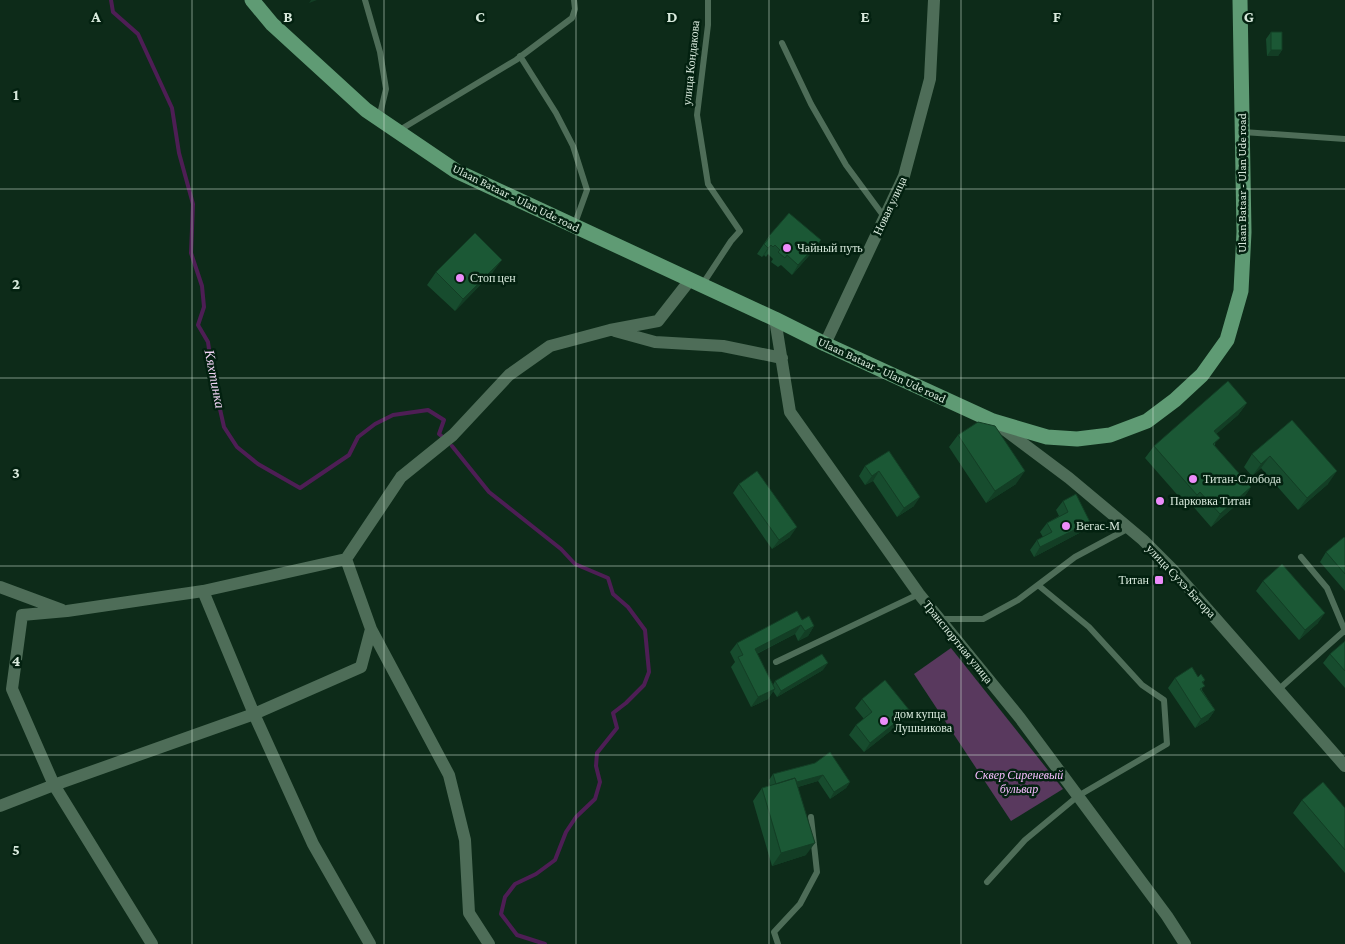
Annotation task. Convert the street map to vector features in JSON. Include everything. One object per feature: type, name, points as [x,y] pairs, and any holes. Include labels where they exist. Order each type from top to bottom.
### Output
[{"type":"main road","name":"Ulaan Bataar - Ulan Ude road","points":[[252,0],[272,24],[366,110],[456,171],[825,344],[993,420],[1047,437],[1077,439],[1110,435],[1147,420],[1175,400],[1202,375],[1227,340],[1242,291],[1244,232],[1240,1]]},
{"type":"street","name":"Новая улица","points":[[825,344],[904,176],[930,79],[934,0]]},
{"type":"street","points":[[152,944],[54,785],[12,689],[22,615],[67,612],[202,591],[346,559],[401,477],[453,436],[510,375],[550,346],[610,330],[658,321],[696,283]]},
{"type":"street","name":"Транспортная улица","points":[[775,319],[790,412],[919,594],[1020,718],[1167,916],[1184,944]]},
{"type":"street","points":[[610,330],[655,342],[723,346],[782,358]]},
{"type":"street","name":"улица Сухэ-Батора","points":[[993,420],[1069,478],[1143,540],[1173,570],[1345,766]]},
{"type":"street","points":[[346,559],[371,629],[449,775],[465,840],[469,913],[490,944]]},
{"type":"street","points":[[0,586],[67,612]]},
{"type":"street","points":[[202,591],[254,714],[313,844],[370,944]]},
{"type":"street","points":[[0,806],[254,714],[361,667],[371,629]]},
{"type":"lane","points":[[365,0],[380,52],[386,89],[379,119]]},
{"type":"lane","points":[[397,131],[520,56],[572,18],[575,9],[574,0]]},
{"type":"lane","name":"улица Кондакова","points":[[696,283],[740,230],[708,184],[697,115],[708,25],[708,0]]},
{"type":"lane","points":[[782,43],[811,104],[846,165],[885,218]]},
{"type":"lane","points":[[520,56],[556,113],[573,146],[587,190],[574,227]]},
{"type":"lane","points":[[1242,132],[1345,139]]},
{"type":"lane","points":[[940,619],[983,620],[1018,600],[1075,557],[1129,528]]},
{"type":"lane","points":[[1278,690],[1345,631],[1327,588],[1301,557]]},
{"type":"lane","points":[[987,882],[1025,840],[1078,796],[1167,744],[1164,700],[1142,685],[1089,627],[1038,585]]},
{"type":"lane","points":[[776,662],[919,594]]},
{"type":"lane","points":[[778,944],[774,932],[800,904],[817,872],[811,817]]},
{"type":"green space","name":"Сквер Сиреневый бульвар","points":[[951,648],[1063,789],[1011,821],[914,674]]},
{"type":"building","points":[[1271,32],[1282,32],[1282,50],[1271,50]]},
{"type":"building","name":"Чайный путь","points":[[789,213],[821,240],[798,265],[787,255],[785,258],[778,252],[780,250],[775,245],[773,247],[771,245],[768,248],[764,244]]},
{"type":"building","name":"Стоп цен","points":[[475,233],[502,260],[463,299],[436,272]]},
{"type":"building","name":"Титан-Слобода","points":[[1228,381],[1247,403],[1214,431],[1220,438],[1213,444],[1251,487],[1220,514],[1200,492],[1197,495],[1154,446]]},
{"type":"building","points":[[1292,420],[1337,471],[1307,498],[1270,456],[1261,464],[1252,454]]},
{"type":"building","points":[[978,422],[995,426],[1025,471],[995,491],[958,435]]},
{"type":"building","points":[[889,451],[920,497],[904,508],[879,471],[872,476],[865,466]]},
{"type":"building","points":[[757,471],[797,527],[779,540],[739,484]]},
{"type":"building","points":[[1076,494],[1090,522],[1040,547],[1037,540],[1052,532],[1047,523],[1068,512],[1063,501]]},
{"type":"building","points":[[1345,538],[1345,574],[1326,552]]},
{"type":"building","points":[[1282,564],[1325,613],[1305,630],[1263,581]]},
{"type":"building","points":[[797,611],[802,620],[809,616],[814,626],[805,631],[801,625],[755,649],[775,689],[758,697],[738,657],[743,655],[737,643]]},
{"type":"building","points":[[1345,641],[1345,671],[1330,654]]},
{"type":"building","points":[[822,654],[828,663],[781,691],[775,681]]},
{"type":"building","points":[[1192,667],[1198,677],[1201,674],[1205,680],[1202,682],[1205,686],[1200,689],[1215,710],[1201,719],[1175,678]]},
{"type":"building","name":"дом купца Лушникова","points":[[885,680],[910,711],[870,743],[856,725],[872,712],[862,699]]},
{"type":"building","points":[[830,752],[850,782],[834,792],[823,775],[797,782],[795,778],[776,784],[773,774],[815,763]]},
{"type":"building","points":[[795,778],[815,843],[781,853],[762,788]]},
{"type":"building","points":[[1323,782],[1345,808],[1345,850],[1302,800]]},
{"type":"waterway","name":"Кяхтинка","points":[[111,0],[113,12],[138,34],[172,108],[179,153],[193,204],[191,253],[202,286],[204,307],[198,325],[208,342],[213,378],[224,427],[237,447],[258,464],[300,488],[349,455],[358,437],[375,424],[393,415],[428,410],[444,420],[439,434],[444,438]]},
{"type":"waterway","name":"Кяхтинка","points":[[452,446],[489,492],[561,549],[575,564],[608,578],[613,594],[628,607],[645,630],[649,672],[644,685],[613,713],[617,728],[597,753],[596,766],[600,782],[595,799],[576,817],[566,832],[555,860],[536,874],[515,884],[505,897],[501,914],[517,935],[545,944]]},
{"type":"place","name":"Чайный путь","points":[[787,248]]},
{"type":"place","name":"Стоп цен","points":[[460,278]]},
{"type":"place","name":"Титан-Слобода","points":[[1193,479]]},
{"type":"place","name":"Парковка Титан","points":[[1160,501]]},
{"type":"place","name":"Вегас-М","points":[[1066,526]]},
{"type":"place","name":"Титан","points":[[1159,580]]},
{"type":"place","name":"дом купца Лушникова","points":[[884,721]]}]
